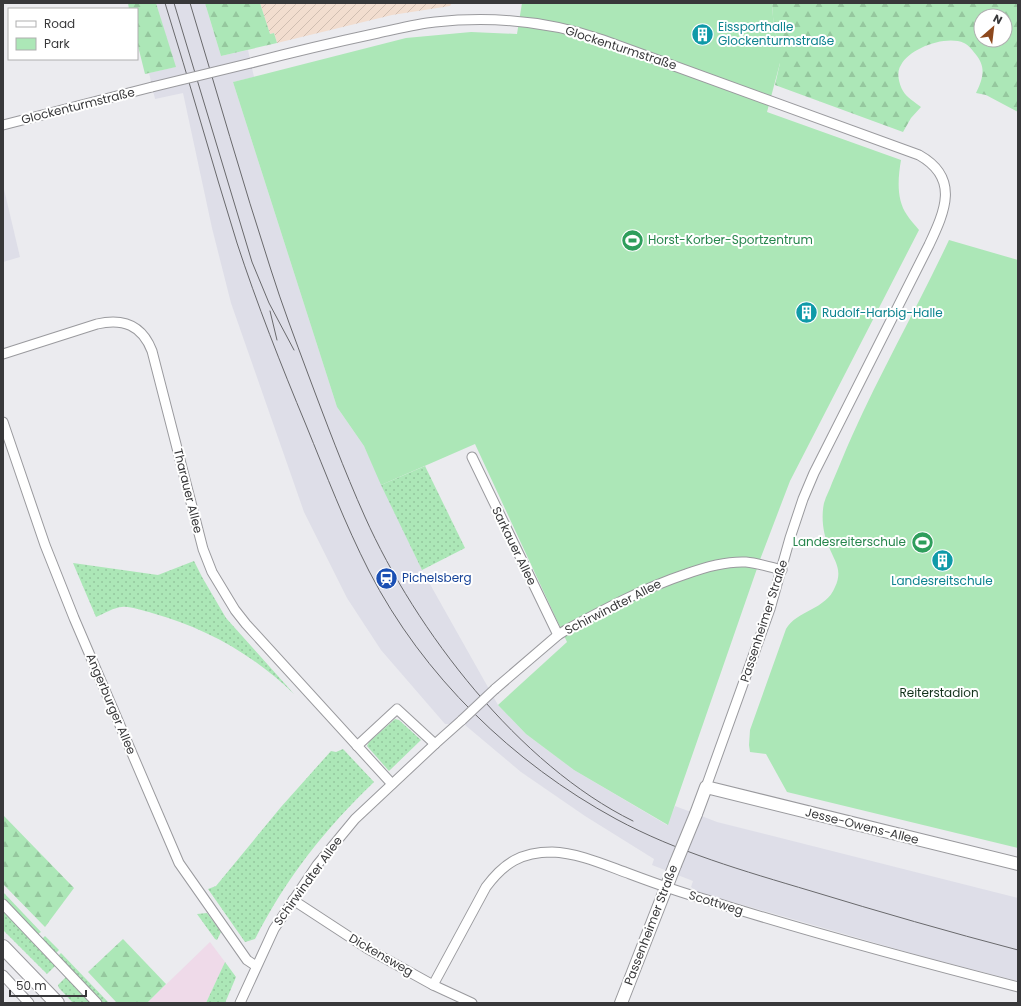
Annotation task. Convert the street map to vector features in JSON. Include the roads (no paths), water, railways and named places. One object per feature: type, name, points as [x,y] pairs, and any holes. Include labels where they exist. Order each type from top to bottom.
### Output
[{"type":"main road","points":[[3,947],[58,1003]]},
{"type":"street","name":"Glockenturmstraße","points":[[3,125],[334,43],[434,22],[501,20],[549,25],[588,34],[919,155],[931,162],[941,174],[944,181]]},
{"type":"street","name":"Passenheimer Straße","points":[[621,1003],[706,787],[782,570],[803,499],[814,473],[936,230],[945,205],[946,192],[944,181]]},
{"type":"street","name":"Tharauer Allee","points":[[3,354],[109,321],[123,323],[134,327],[143,334],[152,351],[202,549],[212,572],[235,610],[246,624],[392,784]]},
{"type":"street","name":"Angerburger Allee","points":[[3,422],[45,545],[74,618],[179,863],[247,960],[256,966]]},
{"type":"street","name":"Sarkauer Allee","points":[[472,457],[558,635]]},
{"type":"street","name":"Schirwindter Allee","points":[[240,1003],[274,929],[317,865],[335,842],[355,819],[435,744],[495,689],[558,635],[628,597],[657,584],[706,567],[745,562],[782,570]]},
{"type":"street","points":[[357,746],[397,709],[435,744]]},
{"type":"street","name":"Jesse-Owens-Allee","points":[[706,787],[1018,864]]},
{"type":"street","name":"Scottweg","points":[[433,985],[486,887],[495,875],[513,860],[524,855],[552,852],[571,854],[597,862],[666,888],[831,938],[1018,987]]},
{"type":"street","name":"Dickensweg","points":[[293,900],[368,949],[433,985],[472,1003]]},
{"type":"street","points":[[3,904],[97,1003]]},
{"type":"street","points":[[3,975],[29,1003]]},
{"type":"tram line","points":[[165,3],[237,243],[278,357],[328,480],[360,553],[391,610],[416,646],[444,681],[474,713],[507,744],[542,771],[578,797],[639,831],[711,860],[786,884],[1018,950]]},
{"type":"tram line","points":[[174,3],[252,262],[269,303],[294,350]]},
{"type":"tram line","points":[[190,3],[250,203],[284,309],[342,464],[386,560],[412,605],[442,649],[475,691],[512,730],[550,766],[591,797],[633,821]]},
{"type":"tram line","points":[[270,311],[277,340]]},
{"type":"place","name":"Eissporthalle Glockenturmstraße","points":[[702,34]]},
{"type":"place","name":"Horst-Korber-Sportzentrum","points":[[632,240]]},
{"type":"place","name":"Rudolf-Harbig-Halle","points":[[806,313]]},
{"type":"place","name":"Landesreiterschule","points":[[922,542]]},
{"type":"place","name":"Landesreitschule","points":[[942,560]]},
{"type":"place","name":"Pichelsberg","points":[[386,578]]},
{"type":"park label","name":"Reiterstadion","points":[[939,693]]}]
